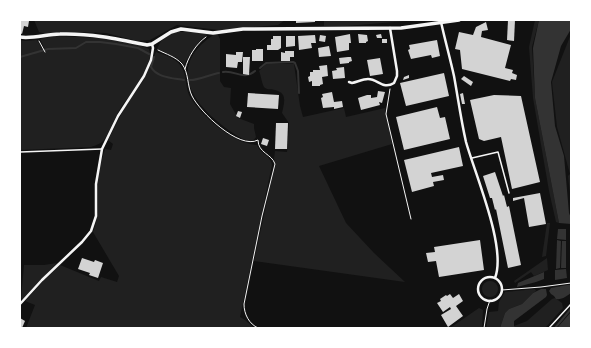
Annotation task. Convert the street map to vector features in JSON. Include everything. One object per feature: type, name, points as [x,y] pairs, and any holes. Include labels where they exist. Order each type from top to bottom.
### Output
[{"type":"street","points":[[20,304],[92,231],[96,216],[96,184],[102,149],[118,116],[144,76],[151,60],[153,46],[167,34],[177,30],[186,29],[213,33],[241,29],[401,28],[459,20]]},
{"type":"street","points":[[441,22],[451,62],[466,142],[486,203],[496,244],[499,266],[495,278]]},
{"type":"street","points":[[349,82],[352,83],[370,79],[383,85],[391,85],[394,83],[397,76],[390,28]]},
{"type":"street","points":[[20,37],[37,37],[62,34],[100,35],[153,46]]},
{"type":"street","points":[[487,277],[495,278],[501,284],[502,290],[498,298],[490,300],[482,297],[478,290],[480,282],[487,277]]},
{"type":"lane","points":[[20,152],[102,149]]},
{"type":"lane","points":[[472,158],[498,152],[509,193]]},
{"type":"lane","points":[[549,328],[571,304]]},
{"type":"path","points":[[185,70],[189,58],[196,46],[213,33]]},
{"type":"path","points":[[37,37],[45,52]]},
{"type":"path","points":[[153,46],[177,60],[185,70],[192,97],[200,108],[225,130],[244,140],[253,142],[258,140],[261,150],[274,161],[275,164],[265,202],[244,304],[249,322],[258,328]]},
{"type":"path","points":[[391,85],[386,114],[412,219]]},
{"type":"path","points":[[502,290],[571,283]]},
{"type":"path","points":[[484,328],[490,300]]},
{"type":"shaded area","points":[[34,20],[285,20],[278,25],[219,30],[177,25],[150,40],[137,41],[106,33],[76,32],[45,34],[39,32]]},
{"type":"shaded area","points":[[324,20],[419,20],[346,26],[324,26]]},
{"type":"shaded area","points":[[535,20],[539,20],[532,47],[535,98],[559,223],[556,222],[549,191],[533,98],[529,47]]},
{"type":"shaded area","points":[[539,20],[571,20],[571,29],[561,46],[551,82],[555,126],[564,156],[571,224],[559,223],[535,98],[533,48]]},
{"type":"shaded area","points":[[174,32],[208,34],[194,48],[184,65],[177,58],[157,49],[161,41]]},
{"type":"shaded area","points":[[215,34],[218,35],[220,39],[220,81],[224,87],[231,88],[230,104],[238,118],[254,124],[256,137],[252,141],[245,140],[217,121],[197,99],[191,88],[188,77],[188,66],[193,55],[202,44]]},
{"type":"shaded area","points":[[571,34],[571,201],[568,176],[570,174],[557,127],[552,82]]},
{"type":"shaded area","points":[[55,36],[100,38],[139,45],[149,49],[149,63],[140,80],[120,109],[109,133],[104,140],[91,147],[20,150],[20,40],[37,40],[44,52],[46,52],[40,39]]},
{"type":"shaded area","points":[[156,52],[173,59],[180,65],[185,75],[189,95],[194,103],[209,119],[218,127],[238,140],[257,145],[271,161],[272,165],[240,317],[255,328],[26,328],[35,305],[25,301],[60,265],[99,281],[101,277],[117,282],[119,276],[93,232],[97,219],[99,172],[105,149],[111,150],[113,144],[108,140],[126,105],[143,81]]},
{"type":"shaded area","points":[[266,64],[294,64],[303,117],[344,108],[346,117],[385,108],[392,144],[319,166],[346,223],[374,253],[405,282],[254,261],[276,164],[274,159],[275,151],[287,152],[289,123],[282,113],[284,99],[282,93],[275,90],[266,89],[263,85],[259,71]]},
{"type":"shaded area","points":[[547,223],[550,223],[546,256],[542,257]]},
{"type":"shaded area","points":[[558,229],[566,229],[566,240],[557,239]]},
{"type":"shaded area","points":[[557,240],[561,241],[560,268],[556,269]]},
{"type":"shaded area","points":[[562,241],[566,241],[566,268],[561,268]]},
{"type":"shaded area","points":[[547,258],[548,270],[534,276],[531,272],[515,283],[514,281]]},
{"type":"shaded area","points":[[57,263],[23,299],[21,298],[24,265],[44,265]]},
{"type":"shaded area","points":[[566,269],[567,278],[555,280],[555,270]]},
{"type":"shaded area","points":[[544,272],[544,279],[517,287],[518,283]]},
{"type":"shaded area","points":[[487,281],[493,281],[498,286],[496,295],[493,297],[487,297],[482,292],[482,286]]},
{"type":"shaded area","points":[[571,285],[571,293],[562,298],[556,299],[549,291],[551,288]]},
{"type":"shaded area","points":[[535,289],[536,291],[522,304],[509,309],[505,313],[500,328],[486,328],[489,312],[498,311],[499,302],[505,292]]},
{"type":"shaded area","points":[[541,289],[546,289],[546,297],[514,321],[514,326],[516,328],[500,328],[505,313],[509,309],[522,304],[533,293]]},
{"type":"shaded area","points":[[555,298],[562,303],[563,308],[546,327],[516,328],[514,326],[527,321]]},
{"type":"shaded area","points":[[479,308],[483,310],[482,328],[450,328]]},
{"type":"shaded area","points":[[571,312],[571,328],[557,328]]},
{"type":"building","points":[[20,20],[29,21],[28,27],[24,26],[22,34],[20,33]]},
{"type":"building","points":[[296,20],[315,20],[315,22],[296,23]]},
{"type":"building","points":[[508,20],[515,20],[514,41],[507,40]]},
{"type":"building","points":[[486,22],[488,30],[482,31],[481,37],[511,45],[505,68],[513,70],[512,73],[517,75],[516,80],[511,79],[510,81],[462,69],[460,50],[455,49],[459,32],[473,35],[476,27]]},
{"type":"building","points":[[350,34],[351,43],[349,43],[349,50],[337,52],[335,37]]},
{"type":"building","points":[[358,34],[367,35],[368,41],[366,43],[359,43]]},
{"type":"building","points":[[381,34],[382,38],[377,38],[376,35]]},
{"type":"building","points":[[315,35],[316,43],[311,43],[312,48],[299,50],[298,36]]},
{"type":"building","points":[[320,35],[326,36],[325,42],[319,41]]},
{"type":"building","points":[[273,36],[281,36],[281,48],[278,50],[267,50],[267,45],[271,45],[271,39],[273,39]]},
{"type":"building","points":[[286,36],[295,36],[295,46],[286,47]]},
{"type":"building","points":[[382,39],[387,39],[387,43],[382,43]]},
{"type":"building","points":[[437,40],[440,56],[432,58],[431,55],[411,59],[408,50],[410,49],[409,45]]},
{"type":"building","points":[[329,46],[331,56],[319,57],[318,48]]},
{"type":"building","points":[[263,49],[263,61],[252,61],[252,50]]},
{"type":"building","points":[[285,51],[294,51],[294,57],[290,57],[290,61],[281,61],[281,52],[285,53]]},
{"type":"building","points":[[236,52],[243,52],[242,62],[238,62],[237,68],[226,67],[226,54],[236,55]]},
{"type":"building","points":[[243,57],[250,57],[249,75],[243,74]]},
{"type":"building","points":[[351,57],[352,61],[349,63],[340,64],[339,58]]},
{"type":"building","points":[[380,58],[383,74],[370,76],[367,60]]},
{"type":"building","points":[[327,65],[328,76],[322,77],[323,84],[320,86],[312,86],[312,81],[309,82],[308,77],[310,76],[310,72],[313,72],[313,70],[320,70],[319,66]]},
{"type":"building","points":[[344,67],[345,78],[333,79],[332,71],[337,70],[336,68]]},
{"type":"building","points":[[444,73],[449,96],[406,106],[400,83]]},
{"type":"building","points":[[409,75],[409,78],[403,80],[404,77]]},
{"type":"building","points":[[464,76],[473,82],[471,86],[461,79]]},
{"type":"building","points":[[378,91],[385,92],[382,103],[379,102],[380,105],[361,110],[358,98],[367,95],[371,95],[371,98],[377,97]]},
{"type":"building","points":[[332,92],[334,102],[342,101],[343,107],[334,109],[334,107],[323,108],[321,98],[323,97],[322,94]]},
{"type":"building","points":[[248,93],[279,95],[278,109],[247,107]]},
{"type":"building","points":[[463,93],[465,104],[462,104],[460,94]]},
{"type":"building","points":[[494,95],[521,96],[540,182],[512,189],[501,137],[484,141],[479,139],[470,100]]},
{"type":"building","points":[[437,107],[440,118],[445,117],[450,139],[404,150],[396,117]]},
{"type":"building","points":[[238,111],[242,112],[240,118],[236,116]]},
{"type":"building","points":[[276,123],[288,123],[287,149],[275,149]]},
{"type":"building","points":[[263,138],[269,140],[267,146],[261,144]]},
{"type":"building","points":[[459,147],[463,166],[431,173],[432,177],[443,175],[444,180],[433,182],[434,186],[412,192],[404,160]]},
{"type":"building","points":[[495,172],[507,207],[509,206],[521,265],[508,268],[496,209],[495,210],[492,198],[490,198],[483,176]]},
{"type":"building","points":[[540,193],[546,224],[529,227],[524,198],[513,201],[513,198]]},
{"type":"building","points":[[480,240],[484,270],[439,277],[436,261],[428,262],[426,253],[435,252],[434,247]]},
{"type":"building","points":[[82,258],[103,263],[98,278],[89,275],[90,273],[78,269]]},
{"type":"building","points":[[450,294],[453,298],[459,294],[463,301],[456,306],[463,316],[448,327],[441,315],[451,309],[450,307],[443,312],[437,303],[441,301],[440,299]]},
{"type":"building","points":[[20,318],[25,321],[22,328],[20,328]]},
{"type":"waterway","points":[[20,57],[48,49],[76,48],[86,42],[100,42],[138,48],[149,54]]},
{"type":"waterway","points":[[154,57],[151,67],[154,71],[166,77],[184,80]]},
{"type":"waterway","points":[[260,68],[266,63],[295,63],[298,71],[299,93]]},
{"type":"waterway","points":[[223,72],[247,75],[255,71]]},
{"type":"waterway","points":[[190,80],[219,73]]},
{"type":"waterway","points":[[555,328],[571,309]]}]
